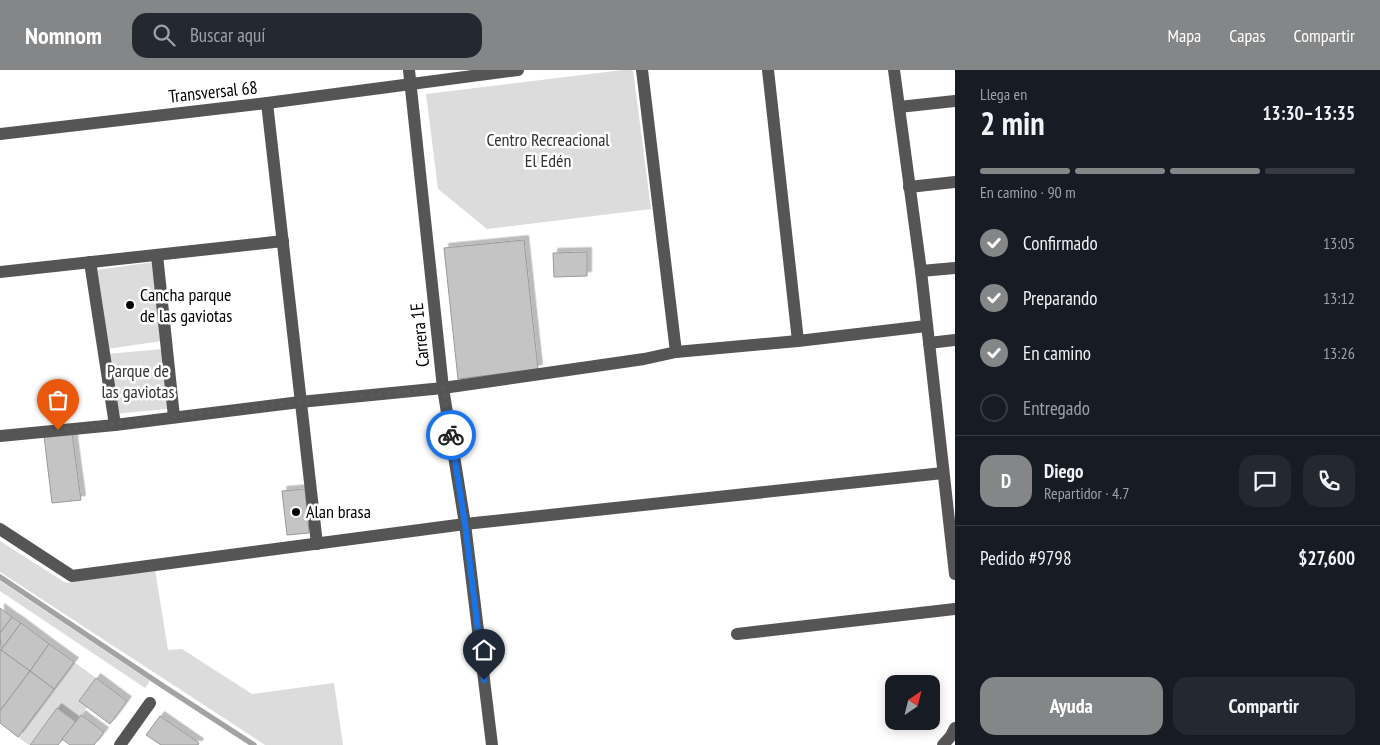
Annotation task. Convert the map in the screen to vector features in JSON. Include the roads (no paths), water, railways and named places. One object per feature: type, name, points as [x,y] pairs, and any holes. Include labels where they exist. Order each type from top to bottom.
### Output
[{"type":"street","name":"Carrera 1E","points":[[409,70],[444,388],[465,524],[492,745]]},
{"type":"street","name":"Transversal 68","points":[[0,134],[267,103],[518,70]]},
{"type":"street","points":[[642,70],[676,352]]},
{"type":"street","points":[[768,70],[798,341]]},
{"type":"street","points":[[894,70],[921,271],[943,473],[951,513],[955,574]]},
{"type":"street","points":[[899,107],[955,101]]},
{"type":"street","points":[[267,103],[317,544]]},
{"type":"street","points":[[909,187],[955,182]]},
{"type":"street","points":[[0,272],[283,241]]},
{"type":"street","points":[[157,255],[174,418]]},
{"type":"street","points":[[90,262],[115,425]]},
{"type":"street","points":[[921,271],[955,268]]},
{"type":"street","points":[[0,436],[115,425],[300,402],[444,388],[644,359],[676,352],[798,341],[926,326]]},
{"type":"street","points":[[929,343],[955,340]]},
{"type":"street","points":[[0,529],[72,576],[465,524],[943,473]]},
{"type":"street","points":[[737,634],[955,609]]},
{"type":"street","points":[[120,745],[150,703]]},
{"type":"street","points":[[943,745],[955,728]]},
{"type":"waterway","points":[[0,577],[254,745]]},
{"type":"place","name":"Cancha parque de las gaviotas","points":[[130,305]]},
{"type":"place","name":"Alan brasa","points":[[296,512]]},
{"type":"park label","name":"Centro Recreacional El Edén","points":[[548,150]]},
{"type":"park label","name":"Parque de las gaviotas","points":[[138,381]]}]
